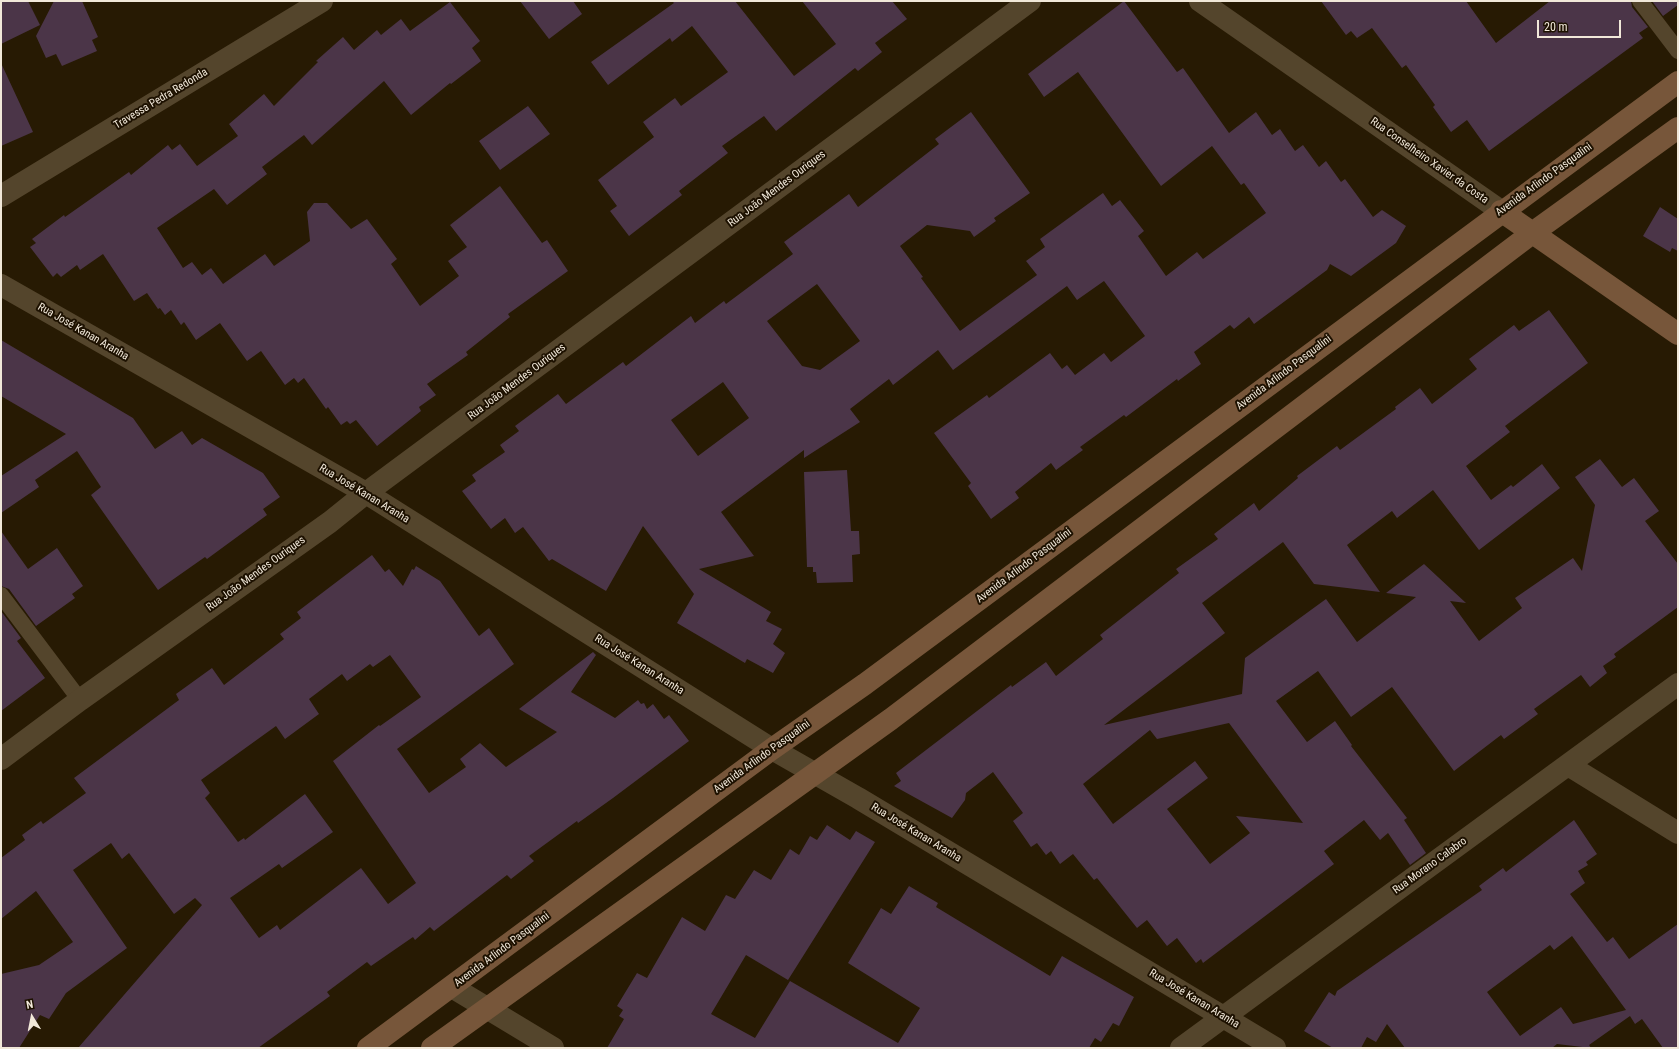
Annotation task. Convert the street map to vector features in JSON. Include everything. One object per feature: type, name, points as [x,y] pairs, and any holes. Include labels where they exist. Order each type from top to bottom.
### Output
[{"type":"street","name":"Travessa Pedra Redonda","points":[[1,196],[322,1]]},
{"type":"street","name":"Rua João Mendes Ouriques","points":[[1,759],[80,700],[330,522],[366,493],[1030,1]]},
{"type":"street","name":"Rua Conselheiro Xavier da Costa","points":[[1200,1],[1501,211],[1531,234],[1678,334]]},
{"type":"street","name":"Avenida Arlindo Pasqualini","points":[[368,1048],[772,749],[865,684],[1501,211],[1678,82]]},
{"type":"street","points":[[432,1048],[485,1008],[891,719],[1531,234],[1678,128]]},
{"type":"street","name":"Rua José Kanan Aranha","points":[[1,285],[366,493],[772,749],[858,798],[1275,1048]]},
{"type":"street","name":"Rua Morano Calabro","points":[[1182,1048],[1678,684]]},
{"type":"street","points":[[1568,765],[1678,833]]},
{"type":"street","points":[[452,987],[553,1048]]},
{"type":"lane","points":[[1640,1],[1678,51]]},
{"type":"lane","points":[[1,595],[80,700]]},
{"type":"building","points":[[1,1],[28,1],[40,25],[1,44]]},
{"type":"building","points":[[54,1],[82,1],[98,37],[92,40],[97,51],[62,66],[56,54],[46,58],[36,36]]},
{"type":"building","points":[[520,1],[573,1],[582,14],[549,39]]},
{"type":"building","points":[[672,1],[735,1],[794,76],[836,44],[802,1],[892,1],[907,19],[875,43],[882,52],[858,71],[855,68],[776,131],[764,116],[722,146],[728,153],[679,191],[682,195],[629,236],[610,211],[617,206],[598,180],[654,137],[643,122],[675,98],[681,106],[728,72],[692,26],[672,42],[670,38],[608,85],[591,62],[674,3]]},
{"type":"building","points":[[1124,1],[1177,72],[1183,68],[1229,133],[1256,112],[1272,135],[1280,129],[1295,151],[1303,145],[1319,167],[1326,161],[1341,182],[1345,179],[1373,217],[1382,210],[1406,226],[1396,243],[1351,276],[1330,264],[1327,270],[1254,324],[1249,317],[1234,329],[1230,325],[1194,352],[1201,364],[1178,381],[1177,379],[1126,417],[1124,415],[1080,447],[1083,450],[1056,470],[1051,463],[1015,492],[1019,498],[991,519],[968,486],[971,483],[934,433],[987,395],[989,398],[1050,353],[1062,369],[1067,365],[1075,375],[1104,353],[1111,362],[1145,336],[1104,281],[1077,300],[1067,286],[953,370],[938,350],[893,385],[889,379],[850,409],[860,422],[804,458],[804,450],[721,512],[754,556],[699,569],[771,612],[766,621],[782,629],[773,644],[785,653],[773,673],[747,659],[745,663],[677,623],[694,594],[643,526],[606,591],[552,559],[549,561],[523,527],[515,533],[505,518],[491,529],[462,491],[476,481],[472,475],[505,452],[500,445],[519,431],[515,426],[558,394],[566,404],[623,362],[626,366],[691,316],[695,323],[724,301],[726,304],[793,254],[784,242],[849,194],[858,207],[939,144],[935,139],[971,112],[1030,193],[994,218],[996,221],[974,237],[970,231],[927,225],[900,246],[923,277],[921,278],[960,331],[1037,275],[1026,261],[1045,247],[1040,239],[1103,193],[1112,206],[1120,200],[1144,231],[1138,236],[1166,276],[1197,252],[1203,259],[1266,213],[1244,183],[1241,185],[1212,146],[1161,186],[1078,72],[1044,97],[1028,74]],"holes":[[[817,284],[860,341],[820,370],[802,366],[767,321]],[[723,382],[749,418],[698,456],[671,420]]]},
{"type":"building","points":[[1321,1],[1466,1],[1496,43],[1550,1],[1631,1],[1632,7],[1648,27],[1639,33],[1643,38],[1489,151],[1467,120],[1451,132],[1433,107],[1435,105],[1406,65],[1402,68],[1372,28],[1357,38],[1351,31],[1346,35]]},
{"type":"building","points":[[1652,1],[1678,1],[1678,5],[1663,16]]},
{"type":"building","points":[[450,2],[480,41],[472,48],[481,61],[451,84],[450,83],[411,115],[384,81],[312,145],[304,135],[262,167],[267,174],[227,205],[214,189],[157,228],[183,268],[192,262],[202,275],[211,268],[223,284],[265,254],[274,266],[310,241],[307,212],[314,203],[327,203],[351,229],[367,219],[397,259],[391,264],[420,306],[459,276],[448,261],[467,247],[450,225],[500,186],[542,243],[547,240],[568,271],[508,314],[510,317],[466,352],[468,355],[427,384],[436,395],[419,407],[421,411],[377,446],[356,420],[350,424],[347,421],[341,425],[328,407],[326,409],[304,378],[298,383],[294,378],[285,385],[261,351],[247,361],[220,323],[196,340],[184,322],[181,325],[171,310],[165,315],[160,308],[158,309],[147,293],[134,301],[103,254],[80,270],[77,265],[61,277],[57,273],[53,277],[30,247],[36,243],[32,239],[64,215],[65,217],[129,172],[131,175],[168,145],[172,150],[180,144],[197,166],[238,136],[229,124],[264,94],[274,106],[318,62],[316,61],[343,37],[354,50],[377,30],[381,35],[401,19],[410,31]]},
{"type":"building","points":[[1,63],[33,132],[1,146]]},
{"type":"building","points":[[528,106],[550,134],[500,170],[479,141]]},
{"type":"building","points":[[1660,207],[1678,219],[1678,251],[1672,248],[1670,252],[1643,236]]},
{"type":"building","points":[[1549,310],[1588,363],[1505,426],[1510,432],[1466,466],[1491,500],[1511,485],[1513,487],[1542,464],[1560,488],[1479,550],[1433,490],[1397,518],[1392,511],[1347,545],[1380,592],[1314,584],[1283,542],[1202,603],[1225,633],[1104,725],[1242,694],[1245,658],[1326,599],[1357,642],[1416,597],[1386,593],[1424,564],[1466,603],[1450,601],[1479,641],[1522,608],[1515,598],[1573,558],[1582,571],[1595,505],[1575,477],[1600,459],[1622,487],[1634,478],[1659,511],[1645,521],[1678,564],[1678,607],[1614,654],[1616,657],[1603,666],[1607,673],[1590,687],[1581,675],[1534,709],[1538,714],[1504,739],[1501,735],[1454,771],[1392,687],[1351,717],[1318,671],[1276,701],[1307,742],[1335,721],[1352,745],[1351,746],[1407,818],[1404,820],[1426,853],[1410,865],[1388,833],[1380,840],[1364,820],[1324,851],[1334,864],[1203,963],[1201,959],[1196,963],[1177,938],[1167,946],[1147,920],[1137,928],[1097,878],[1094,880],[1073,854],[1060,864],[1051,851],[1046,855],[1037,843],[1031,847],[1013,821],[1023,813],[993,772],[966,793],[965,800],[952,818],[894,786],[901,781],[896,773],[1011,685],[1012,687],[1046,662],[1056,676],[1103,639],[1100,635],[1179,573],[1176,569],[1218,539],[1214,534],[1254,503],[1259,511],[1298,478],[1297,476],[1337,446],[1340,450],[1396,409],[1395,407],[1420,388],[1432,404],[1477,369],[1469,359],[1514,325],[1519,331]],"holes":[[[1229,723],[1303,823],[1236,816],[1250,833],[1210,864],[1167,809],[1208,778],[1195,761],[1113,824],[1083,784],[1150,730],[1157,739]]]},
{"type":"building","points":[[1,340],[133,418],[155,449],[182,431],[192,445],[202,438],[263,473],[280,497],[263,509],[267,515],[207,559],[205,557],[158,590],[91,495],[101,487],[77,451],[35,480],[39,487],[1,513],[1,476],[66,434],[1,396]]},
{"type":"building","points":[[847,470],[851,531],[859,531],[860,554],[852,555],[853,582],[817,583],[816,572],[813,572],[813,567],[807,567],[804,472]]},
{"type":"building","points":[[1,531],[28,569],[57,548],[83,586],[72,594],[75,598],[36,626],[9,589],[1,586]]},
{"type":"building","points":[[372,555],[385,572],[389,569],[403,586],[412,569],[414,570],[416,566],[440,581],[479,636],[489,628],[514,664],[397,749],[429,793],[466,767],[460,759],[480,743],[506,767],[557,732],[519,709],[593,652],[596,655],[571,692],[615,718],[638,700],[641,704],[644,703],[647,709],[653,704],[664,719],[669,715],[689,741],[613,798],[578,823],[577,821],[529,856],[534,861],[511,879],[507,875],[434,931],[430,927],[415,940],[413,937],[371,966],[367,962],[327,992],[330,996],[258,1048],[78,1048],[202,905],[195,898],[174,914],[129,853],[122,859],[111,843],[73,870],[127,948],[66,993],[49,1019],[40,1015],[19,1048],[1,1048],[1,974],[39,965],[73,942],[36,891],[1,919],[1,858],[25,840],[22,835],[41,821],[43,824],[86,793],[74,778],[179,700],[176,694],[212,668],[224,685],[284,639],[280,634],[301,618],[297,612]],"holes":[[[390,655],[421,697],[380,726],[379,725],[333,761],[416,883],[388,904],[361,868],[280,930],[277,925],[259,938],[230,898],[279,864],[282,868],[333,832],[305,794],[245,840],[244,838],[238,842],[205,798],[210,793],[201,780],[276,726],[285,739],[319,714],[309,699],[342,674],[347,681],[370,664],[373,667]]]},
{"type":"building","points":[[1,611],[21,638],[17,641],[45,678],[1,711]]},
{"type":"building","points":[[1574,820],[1597,854],[1586,862],[1588,865],[1578,871],[1585,883],[1570,894],[1607,942],[1613,937],[1629,959],[1678,924],[1678,1048],[1663,1048],[1642,1019],[1635,1024],[1630,1016],[1589,1045],[1591,1048],[1557,1044],[1552,1048],[1405,1048],[1387,1024],[1376,1042],[1367,1037],[1361,1048],[1333,1048],[1304,1031],[1329,992],[1335,996],[1337,991],[1482,890],[1479,886],[1503,868],[1506,872]],"holes":[[[1572,936],[1626,1010],[1573,1024],[1561,1007],[1520,1036],[1487,992],[1550,945],[1554,950]]]},
{"type":"building","points":[[827,825],[850,840],[856,831],[875,842],[788,980],[746,955],[711,1014],[755,1038],[790,981],[898,1043],[920,1008],[848,963],[881,908],[891,914],[909,886],[938,903],[936,907],[1050,976],[1062,956],[1134,997],[1119,1026],[1113,1023],[1101,1042],[1095,1038],[1089,1048],[607,1048],[624,1019],[619,1016],[623,1010],[617,1006],[637,973],[647,978],[682,917],[705,931],[726,895],[735,899],[754,870],[771,880],[790,849],[799,855],[810,836],[817,840]]}]
